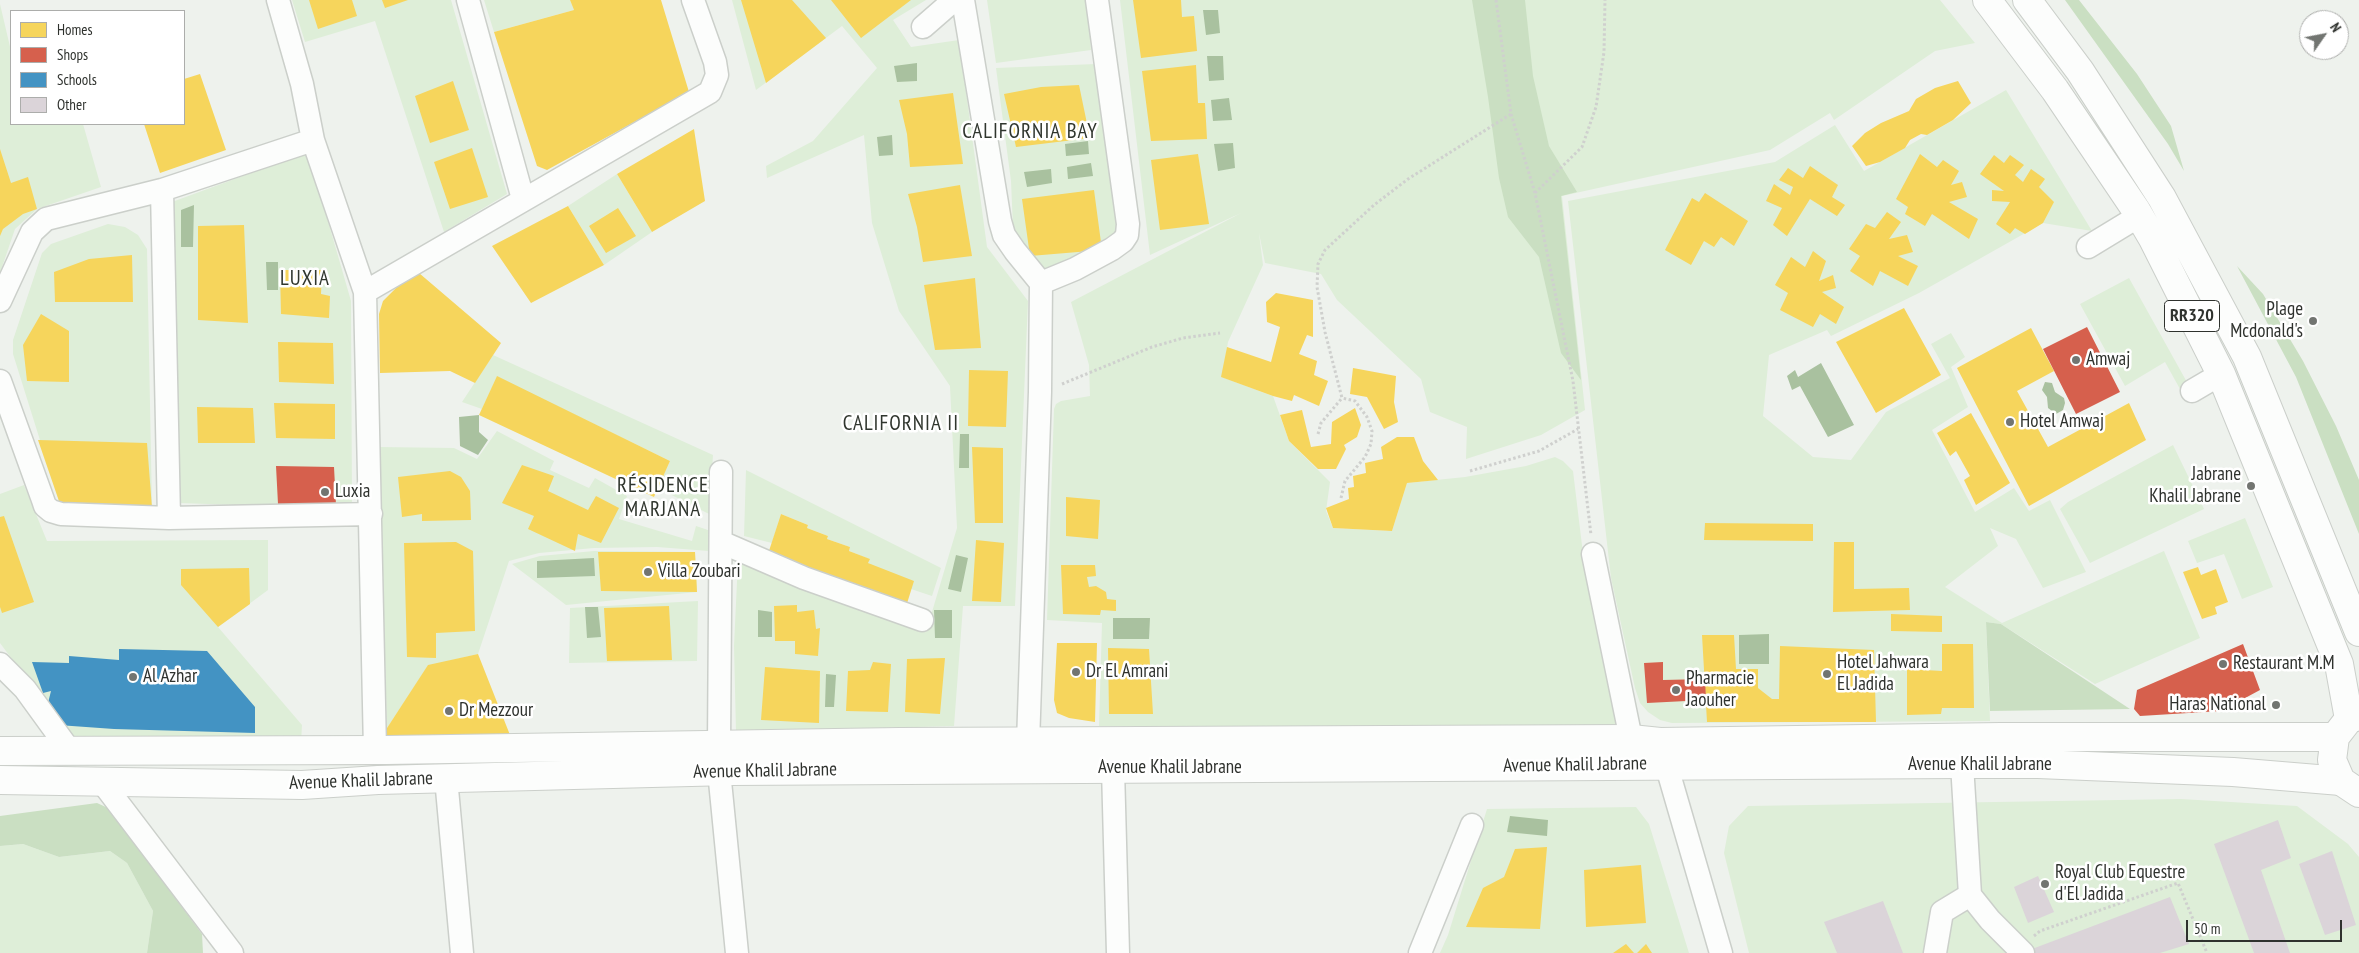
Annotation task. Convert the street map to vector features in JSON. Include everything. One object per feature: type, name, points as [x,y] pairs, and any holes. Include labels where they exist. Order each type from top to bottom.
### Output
[{"type":"main road","name":"RR320","points":[[1986,0],[2055,90],[2139,216],[2221,374],[2339,664],[2348,724],[2332,760],[2350,787]]},
{"type":"main road","name":"RR320","points":[[2027,0],[2080,71],[2162,198],[2247,356],[2359,632]]},
{"type":"main road","name":"Avenue Khalil Jabrane","points":[[0,751],[375,750],[1113,769],[1663,753],[2348,724]]},
{"type":"main road","name":"Avenue Khalil Jabrane","points":[[0,780],[302,785],[446,778],[719,758],[899,742],[1028,743],[1631,739],[1663,753],[2233,772],[2350,787]]},
{"type":"street","points":[[278,0],[302,84],[313,140],[365,292],[375,750]]},
{"type":"street","points":[[468,0],[523,199]]},
{"type":"street","points":[[365,292],[710,92],[717,76],[715,62],[693,0]]},
{"type":"street","points":[[923,27],[954,0]]},
{"type":"street","points":[[963,0],[1000,221],[1004,235],[1041,283],[1040,392],[1028,743]]},
{"type":"street","points":[[1041,283],[1112,250],[1123,241],[1126,235],[1128,224],[1097,0]]},
{"type":"street","points":[[0,301],[24,247],[38,224],[46,219],[162,190],[313,140]]},
{"type":"street","points":[[162,190],[169,518]]},
{"type":"street","points":[[2088,247],[2139,216]]},
{"type":"street","points":[[2192,391],[2221,374]]},
{"type":"street","points":[[0,383],[45,506],[51,511],[60,514],[169,518],[371,514]]},
{"type":"street","points":[[721,472],[719,758],[738,953]]},
{"type":"street","points":[[721,542],[804,578],[922,620]]},
{"type":"street","points":[[1593,554],[1609,600],[1631,739]]},
{"type":"street","points":[[0,664],[25,689],[70,751]]},
{"type":"street","points":[[1663,753],[1721,953]]},
{"type":"street","points":[[1962,764],[1970,895],[1990,920],[2022,951]]},
{"type":"street","points":[[1113,769],[1118,953]]},
{"type":"street","points":[[446,778],[462,953]]},
{"type":"street","points":[[102,782],[232,953]]},
{"type":"street","points":[[1420,953],[1472,826]]},
{"type":"street","points":[[1935,953],[1942,912],[1970,895]]},
{"type":"path","points":[[1496,0],[1511,114],[1536,193],[1573,381],[1593,554]]},
{"type":"path","points":[[1536,193],[1582,147],[1596,108],[1604,52],[1605,0]]},
{"type":"path","points":[[1342,398],[1325,332],[1318,288],[1318,264],[1325,250],[1374,205],[1408,179],[1511,114]]},
{"type":"path","points":[[1040,392],[1152,347],[1183,338],[1220,333]]},
{"type":"path","points":[[1318,434],[1321,423],[1342,398]]},
{"type":"path","points":[[1341,498],[1345,481],[1365,457],[1371,444],[1372,431],[1367,417],[1355,401],[1342,398]]},
{"type":"path","points":[[1470,471],[1508,462],[1539,451],[1578,429]]},
{"type":"path","points":[[2022,951],[2040,931],[2178,883],[2207,953]]},
{"type":"shaded area","points":[[292,0],[451,0],[507,194],[444,232],[375,21],[305,42]]},
{"type":"shaded area","points":[[484,0],[570,0],[574,10],[494,32]]},
{"type":"shaded area","points":[[732,0],[926,0],[893,20],[911,47],[959,40],[987,247],[1028,301],[1015,606],[963,606],[954,726],[736,732],[734,646],[738,560],[926,632],[957,528],[950,386],[899,311],[872,223],[864,135],[767,178],[766,166],[813,141],[877,68],[842,26],[756,90]]},
{"type":"shaded area","points":[[987,0],[1088,0],[1091,50],[996,63]]},
{"type":"shaded area","points":[[1120,0],[1940,0],[1975,43],[1935,51],[1834,120],[1830,113],[1770,150],[1562,196],[1585,410],[1541,435],[1466,459],[1467,427],[1430,412],[1421,379],[1337,300],[1321,274],[1265,263],[1259,233],[1263,265],[1228,342],[1222,377],[1273,396],[1289,441],[1330,482],[1326,511],[1333,528],[1392,531],[1407,483],[1465,477],[1526,466],[1555,457],[1563,461],[1573,471],[1584,562],[1620,726],[1099,726],[1102,623],[1047,620],[1054,409],[1056,404],[1061,401],[1090,396],[1089,365],[1071,302],[1241,213],[1150,255]]},
{"type":"shaded area","points":[[1472,0],[1525,0],[1533,76],[1549,146],[1577,192],[1561,196],[1581,380],[1561,353],[1539,257],[1508,217],[1499,178]]},
{"type":"shaded area","points":[[2065,0],[2079,0],[2137,74],[2171,126],[2184,171],[2168,144]]},
{"type":"shaded area","points":[[0,4],[10,47],[10,125],[83,125],[101,187],[37,209],[15,229],[0,273]]},
{"type":"shaded area","points":[[1203,10],[1218,10],[1220,33],[1206,35]]},
{"type":"shaded area","points":[[1207,56],[1223,56],[1224,80],[1209,81]]},
{"type":"shaded area","points":[[917,63],[917,81],[897,82],[894,66]]},
{"type":"shaded area","points":[[1096,64],[1120,236],[1046,277],[1026,258],[1013,228],[1011,181],[996,68]]},
{"type":"shaded area","points":[[2006,90],[2092,231],[2043,223],[1919,293],[1831,336],[1827,330],[1769,355],[1763,416],[1813,457],[1851,460],[1886,412],[1950,378],[1931,344],[1951,333],[1965,357],[1951,367],[1968,407],[1932,430],[1975,512],[2014,488],[2029,511],[2050,500],[2086,572],[2043,588],[2016,539],[1990,528],[1998,546],[1945,587],[2002,623],[2164,551],[2200,638],[2095,684],[2001,624],[1986,622],[1990,721],[1672,723],[1660,720],[1648,712],[1640,703],[1611,578],[1568,201],[1775,162],[1835,125],[1864,171]]},
{"type":"shaded area","points":[[1229,98],[1232,120],[1213,121],[1211,100]]},
{"type":"shaded area","points":[[892,135],[893,155],[879,156],[877,137]]},
{"type":"shaded area","points":[[1088,141],[1089,154],[1066,156],[1065,144]]},
{"type":"shaded area","points":[[1233,143],[1235,168],[1218,171],[1214,144]]},
{"type":"shaded area","points":[[308,152],[351,301],[352,509],[179,503],[172,202]]},
{"type":"shaded area","points":[[1091,163],[1093,176],[1068,179],[1067,167]]},
{"type":"shaded area","points":[[1051,169],[1052,183],[1027,187],[1024,172]]},
{"type":"shaded area","points":[[617,174],[652,232],[604,265],[568,206]]},
{"type":"shaded area","points":[[194,205],[193,247],[181,247],[181,210]]},
{"type":"shaded area","points":[[108,224],[125,227],[138,235],[147,249],[152,508],[60,504],[13,354],[13,340],[42,253],[51,244]]},
{"type":"shaded area","points":[[266,262],[278,262],[278,290],[267,290]]},
{"type":"shaded area","points":[[2237,266],[2263,294],[2303,361],[2336,426],[2359,480],[2359,534],[2296,377]]},
{"type":"shaded area","points":[[2129,278],[2188,384],[2180,389],[2165,362],[2125,386],[2080,304]]},
{"type":"shaded area","points":[[493,355],[713,455],[709,514],[658,488],[670,461],[497,377],[482,409],[462,402]]},
{"type":"shaded area","points":[[1821,363],[1854,425],[1828,437],[1800,386],[1792,390],[1787,376],[1795,370],[1798,377]]},
{"type":"shaded area","points":[[2045,382],[2052,383],[2055,392],[2064,398],[2063,410],[2056,414],[2048,408],[2047,397],[2042,390]]},
{"type":"shaded area","points":[[479,415],[479,432],[488,440],[478,455],[460,446],[459,417]]},
{"type":"shaded area","points":[[497,431],[554,461],[550,470],[589,488],[595,478],[627,496],[619,519],[692,541],[696,526],[711,531],[709,551],[657,547],[594,548],[539,553],[509,561],[478,654],[428,666],[387,728],[379,447],[454,448],[477,459]]},
{"type":"shaded area","points":[[960,434],[969,434],[969,468],[959,468]]},
{"type":"shaded area","points":[[2173,445],[2204,509],[2090,563],[2060,509],[2068,502]]},
{"type":"shaded area","points":[[746,470],[941,568],[932,596],[911,589],[868,563],[869,559],[849,551],[850,547],[827,539],[828,536],[807,528],[808,525],[781,514],[772,543],[744,536]]},
{"type":"shaded area","points":[[24,485],[47,541],[268,540],[268,590],[218,627],[302,725],[301,743],[76,745],[0,643],[0,494]]},
{"type":"shaded area","points":[[2245,518],[2273,587],[2242,599],[2224,554],[2197,563],[2188,541]]},
{"type":"shaded area","points":[[594,551],[695,552],[697,592],[566,605],[512,564],[540,556]]},
{"type":"shaded area","points":[[956,555],[968,558],[961,592],[948,589]]},
{"type":"shaded area","points":[[594,558],[595,576],[537,578],[537,561]]},
{"type":"shaded area","points":[[698,601],[697,661],[569,663],[570,608]]},
{"type":"shaded area","points":[[585,607],[598,607],[601,637],[587,638]]},
{"type":"shaded area","points":[[758,610],[772,612],[772,637],[758,637]]},
{"type":"shaded area","points":[[934,610],[952,610],[952,638],[935,638]]},
{"type":"shaded area","points":[[1113,618],[1150,618],[1149,639],[1113,639]]},
{"type":"shaded area","points":[[1986,622],[2001,624],[2130,709],[1990,711]]},
{"type":"shaded area","points":[[1769,634],[1769,664],[1739,664],[1739,635]]},
{"type":"shaded area","points":[[826,674],[836,675],[834,707],[825,707]]},
{"type":"shaded area","name":"Royal Club Equestre d'El Jadida","points":[[2181,799],[2297,806],[2348,844],[2359,857],[2359,953],[1749,953],[1724,853],[1729,826],[1748,806]]},
{"type":"shaded area","points":[[97,803],[108,808],[202,934],[203,953],[147,953],[153,911],[127,863],[110,851],[59,857],[23,844],[0,846],[0,816]]},
{"type":"shaded area","points":[[1636,807],[1649,824],[1689,953],[1440,953],[1448,935],[1487,809]]},
{"type":"shaded area","points":[[1510,816],[1548,820],[1547,836],[1507,832]]},
{"type":"shaded area","points":[[23,844],[59,857],[110,851],[127,863],[153,911],[147,953],[0,953],[0,846]]},
{"type":"building: Homes","points":[[309,0],[352,0],[357,16],[318,29]]},
{"type":"building: Homes","points":[[382,0],[408,0],[385,8]]},
{"type":"building: Homes","points":[[570,0],[661,0],[689,92],[547,170],[537,166],[494,32],[574,10]]},
{"type":"building: Homes","points":[[741,0],[792,0],[826,38],[766,83]]},
{"type":"building: Homes","points":[[831,0],[911,0],[861,38]]},
{"type":"building: Homes","points":[[1133,0],[1181,0],[1182,17],[1194,16],[1197,51],[1141,58]]},
{"type":"building: Homes","points":[[1196,65],[1198,103],[1205,103],[1207,139],[1151,141],[1142,71]]},
{"type":"building: Homes","points":[[200,74],[226,150],[160,173],[144,125],[185,125],[185,79]]},
{"type":"building: Homes","points":[[453,81],[469,130],[430,143],[415,96]]},
{"type":"building: Homes","points":[[1958,81],[1971,103],[1953,120],[1927,135],[1921,134],[1910,140],[1905,148],[1880,162],[1866,166],[1852,146],[1865,133],[1881,123],[1909,111],[1916,99],[1935,88]]},
{"type":"building: Homes","points":[[1079,85],[1090,138],[1016,147],[1004,94],[1041,87]]},
{"type":"building: Homes","points":[[953,93],[963,164],[910,167],[907,134],[899,100]]},
{"type":"building: Homes","points":[[694,129],[705,201],[652,232],[617,174]]},
{"type":"building: Homes","points":[[472,148],[488,197],[450,209],[434,162]]},
{"type":"building: Homes","points":[[0,149],[11,183],[28,177],[37,209],[23,214],[3,229],[0,236]]},
{"type":"building: Homes","points":[[1198,154],[1209,224],[1160,230],[1151,160]]},
{"type":"building: Homes","points":[[1920,154],[1937,167],[1943,160],[1959,171],[1951,185],[1962,182],[1967,197],[1949,202],[1978,219],[1969,239],[1932,214],[1925,226],[1905,214],[1908,207],[1896,199]]},
{"type":"building: Homes","points":[[1994,155],[2004,163],[2010,155],[2024,165],[2015,175],[2023,182],[2031,169],[2045,179],[2039,187],[2054,202],[2043,223],[2025,234],[2015,228],[2010,234],[1996,224],[2010,202],[1992,201],[1992,190],[2004,191],[1980,174]]},
{"type":"building: Homes","points":[[1810,166],[1838,185],[1832,197],[1845,205],[1837,216],[1810,199],[1787,236],[1773,225],[1782,208],[1766,201],[1774,184],[1790,195],[1793,187],[1779,180],[1788,168],[1803,178]]},
{"type":"building: Homes","points":[[960,185],[972,256],[923,262],[917,227],[908,194]]},
{"type":"building: Homes","points":[[1094,190],[1102,250],[1030,256],[1022,199]]},
{"type":"building: Homes","points":[[1705,193],[1748,221],[1734,246],[1721,237],[1714,247],[1704,241],[1691,265],[1665,250],[1692,198],[1699,202]]},
{"type":"building: Homes","points":[[568,206],[604,265],[531,303],[492,246]]},
{"type":"building: Homes","points":[[618,208],[636,236],[606,253],[589,226]]},
{"type":"building: Homes","points":[[1887,212],[1901,222],[1889,239],[1907,235],[1913,252],[1898,256],[1918,266],[1908,286],[1880,271],[1873,286],[1850,271],[1860,256],[1849,249],[1866,224],[1875,228]]},
{"type":"building: Homes","points":[[244,225],[248,323],[198,320],[198,226]]},
{"type":"building: Homes","points":[[1813,251],[1826,261],[1819,281],[1833,275],[1836,288],[1822,292],[1844,307],[1836,324],[1820,314],[1813,327],[1780,310],[1788,293],[1775,285],[1791,257],[1805,267]]},
{"type":"building: Homes","points":[[132,255],[133,302],[55,302],[54,272],[89,259]]},
{"type":"building: Homes","points":[[280,270],[322,270],[321,294],[330,296],[329,318],[281,314]]},
{"type":"building: Homes","points":[[419,273],[501,343],[475,383],[450,371],[380,373],[379,314],[383,301],[398,286]]},
{"type":"building: Homes","points":[[975,278],[981,348],[935,350],[924,285]]},
{"type":"building: Homes","points":[[1276,293],[1313,300],[1313,337],[1307,335],[1299,354],[1317,361],[1314,375],[1328,381],[1319,406],[1294,395],[1292,401],[1273,396],[1221,377],[1227,347],[1271,362],[1280,327],[1267,322],[1266,302]]},
{"type":"building: Homes","points":[[1904,308],[1941,375],[1876,413],[1836,342]]},
{"type":"building: Homes","points":[[41,314],[69,331],[69,382],[27,381],[23,345]]},
{"type":"building: Homes","name":"Hotel Amwaj","points":[[2031,328],[2054,371],[2017,391],[2048,447],[2129,403],[2146,440],[2029,506],[1957,368]]},
{"type":"building: Homes","points":[[278,342],[333,343],[334,384],[279,382]]},
{"type":"building: Homes","points":[[1353,368],[1396,376],[1394,402],[1398,422],[1384,429],[1367,397],[1350,394]]},
{"type":"building: Homes","points":[[969,370],[1008,371],[1006,427],[968,426]]},
{"type":"building: Homes","points":[[497,376],[670,461],[654,497],[479,415]]},
{"type":"building: Homes","points":[[274,403],[335,404],[335,439],[276,438]]},
{"type":"building: Homes","points":[[197,407],[253,408],[255,443],[198,443]]},
{"type":"building: Homes","points":[[1355,408],[1361,425],[1357,437],[1344,445],[1346,449],[1336,469],[1318,469],[1289,441],[1280,415],[1302,410],[1311,447],[1331,444],[1332,422]]},
{"type":"building: Homes","points":[[1971,413],[2010,483],[1976,505],[1964,480],[1970,476],[1956,451],[1950,456],[1937,433]]},
{"type":"building: Homes","points":[[1397,437],[1414,437],[1423,461],[1438,480],[1407,483],[1392,531],[1333,528],[1326,508],[1349,499],[1348,488],[1354,487],[1353,476],[1366,473],[1365,463],[1383,459],[1381,447]]},
{"type":"building: Homes","points":[[38,440],[147,443],[152,508],[60,504]]},
{"type":"building: Homes","points":[[972,447],[1003,448],[1003,523],[975,523]]},
{"type":"building: Homes","points":[[522,465],[554,476],[548,491],[588,510],[596,496],[619,508],[601,543],[578,534],[575,551],[528,529],[534,516],[502,503]]},
{"type":"building: Homes","points":[[450,471],[461,477],[470,491],[471,520],[422,521],[422,514],[402,517],[398,477]]},
{"type":"building: Homes","points":[[1066,497],[1100,500],[1098,539],[1066,536]]},
{"type":"building: Homes","points":[[781,514],[808,525],[807,528],[828,536],[827,539],[850,547],[849,551],[870,559],[868,563],[914,581],[904,613],[768,554]]},
{"type":"building: Homes","points":[[4,516],[34,602],[2,613],[0,607],[0,517]]},
{"type":"building: Homes","points":[[1705,523],[1813,524],[1813,541],[1704,540]]},
{"type":"building: Homes","points":[[976,540],[1004,543],[1001,602],[972,601]]},
{"type":"building: Homes","points":[[456,542],[473,551],[475,631],[436,633],[436,658],[407,657],[404,543]]},
{"type":"building: Homes","points":[[1834,542],[1854,542],[1854,589],[1909,588],[1910,610],[1833,612]]},
{"type":"building: Homes","name":"Villa Zoubari","points":[[598,552],[695,552],[697,592],[601,591]]},
{"type":"building: Homes","points":[[1061,565],[1095,565],[1096,576],[1087,577],[1089,587],[1096,586],[1106,592],[1107,599],[1116,600],[1116,611],[1101,610],[1100,615],[1063,614]]},
{"type":"building: Homes","points":[[2198,567],[2201,575],[2216,569],[2228,602],[2215,607],[2217,614],[2202,619],[2183,572]]},
{"type":"building: Homes","points":[[249,568],[250,604],[218,627],[181,585],[181,569]]},
{"type":"building: Homes","points":[[797,605],[797,612],[814,610],[816,629],[820,628],[818,656],[795,654],[795,641],[775,641],[774,606]]},
{"type":"building: Homes","points":[[669,606],[672,660],[607,661],[604,608]]},
{"type":"building: Homes","points":[[1891,614],[1942,616],[1942,632],[1891,631]]},
{"type":"building: Homes","name":"Hotel Jahwara El Jadida","points":[[1702,635],[1734,635],[1736,669],[1758,669],[1758,688],[1772,699],[1779,699],[1780,646],[1874,650],[1876,722],[1707,722]]},
{"type":"building: Homes","name":"Dr El Amrani","points":[[1057,643],[1097,643],[1095,722],[1069,718],[1057,713],[1054,700]]},
{"type":"building: Homes","points":[[1942,644],[1973,644],[1974,708],[1942,708],[1941,714],[1907,715],[1907,669],[1942,671]]},
{"type":"building: Homes","points":[[1108,648],[1149,649],[1153,714],[1109,714]]},
{"type":"building: Homes","name":"Dr Mezzour","points":[[478,654],[510,735],[386,740],[387,728],[428,665]]},
{"type":"building: Homes","points":[[945,658],[940,714],[905,712],[907,659]]},
{"type":"building: Homes","points":[[873,662],[891,664],[888,712],[846,711],[848,671],[870,670]]},
{"type":"building: Homes","points":[[765,667],[820,671],[819,723],[761,720]]},
{"type":"building: Homes","points":[[1547,847],[1540,929],[1466,927],[1483,888],[1504,877],[1515,849]]},
{"type":"building: Homes","points":[[1641,865],[1646,923],[1586,927],[1584,870]]},
{"type":"building: Homes","points":[[1626,944],[1634,953],[1613,953]]},
{"type":"building: Homes","points":[[1646,944],[1652,953],[1637,953]]},
{"type":"building: Shops","name":"Amwaj","points":[[2087,327],[2120,392],[2076,414],[2043,349]]},
{"type":"building: Shops","points":[[276,466],[334,467],[336,505],[278,504]]},
{"type":"building: Shops","name":"Restaurant M.M","points":[[2243,644],[2260,690],[2221,711],[2140,716],[2134,709],[2137,690]]},
{"type":"building: Shops","name":"Pharmacie Jaouher","points":[[1663,662],[1663,680],[1705,679],[1706,700],[1647,703],[1644,663]]},
{"type":"building: Schools","name":"Al Azhar","points":[[119,649],[207,651],[255,707],[255,733],[114,729],[58,725],[55,710],[48,703],[51,691],[43,693],[32,662],[69,663],[69,656],[119,660]]},
{"type":"building: Other","points":[[2278,820],[2291,858],[2261,870],[2290,953],[2254,953],[2214,844]]},
{"type":"building: Other","points":[[2332,851],[2356,925],[2325,935],[2299,864]]},
{"type":"building: Other","points":[[2038,876],[2054,912],[2028,923],[2014,887]]},
{"type":"building: Other","points":[[2170,897],[2189,944],[2160,953],[2034,953],[2032,949]]},
{"type":"building: Other","points":[[1883,901],[1903,953],[1837,953],[1824,922]]},
{"type":"place","name":"Plage Mcdonald's","points":[[2313,321]]},
{"type":"place","name":"Amwaj","points":[[2076,360]]},
{"type":"place","name":"Hotel Amwaj","points":[[2010,422]]},
{"type":"place","name":"Jabrane Khalil Jabrane","points":[[2251,486]]},
{"type":"place","name":"Luxia","points":[[325,492]]},
{"type":"place","name":"Villa Zoubari","points":[[648,572]]},
{"type":"place","name":"Restaurant M.M","points":[[2223,664]]},
{"type":"place","name":"Dr El Amrani","points":[[1076,672]]},
{"type":"place","name":"Hotel Jahwara El Jadida","points":[[1827,674]]},
{"type":"place","name":"Al Azhar","points":[[133,677]]},
{"type":"place","name":"Pharmacie Jaouher","points":[[1676,690]]},
{"type":"place","name":"Haras National","points":[[2276,705]]},
{"type":"place","name":"Dr Mezzour","points":[[449,711]]},
{"type":"place","name":"Royal Club Equestre d'El Jadida","points":[[2045,884]]},
{"type":"district","name":"CALIFORNIA BAY","points":[[1030,132]]},
{"type":"district","name":"LUXIA","points":[[305,279]]},
{"type":"district","name":"CALIFORNIA II","points":[[901,424]]},
{"type":"district","name":"RÉSIDENCE MARJANA","points":[[663,498]]}]
